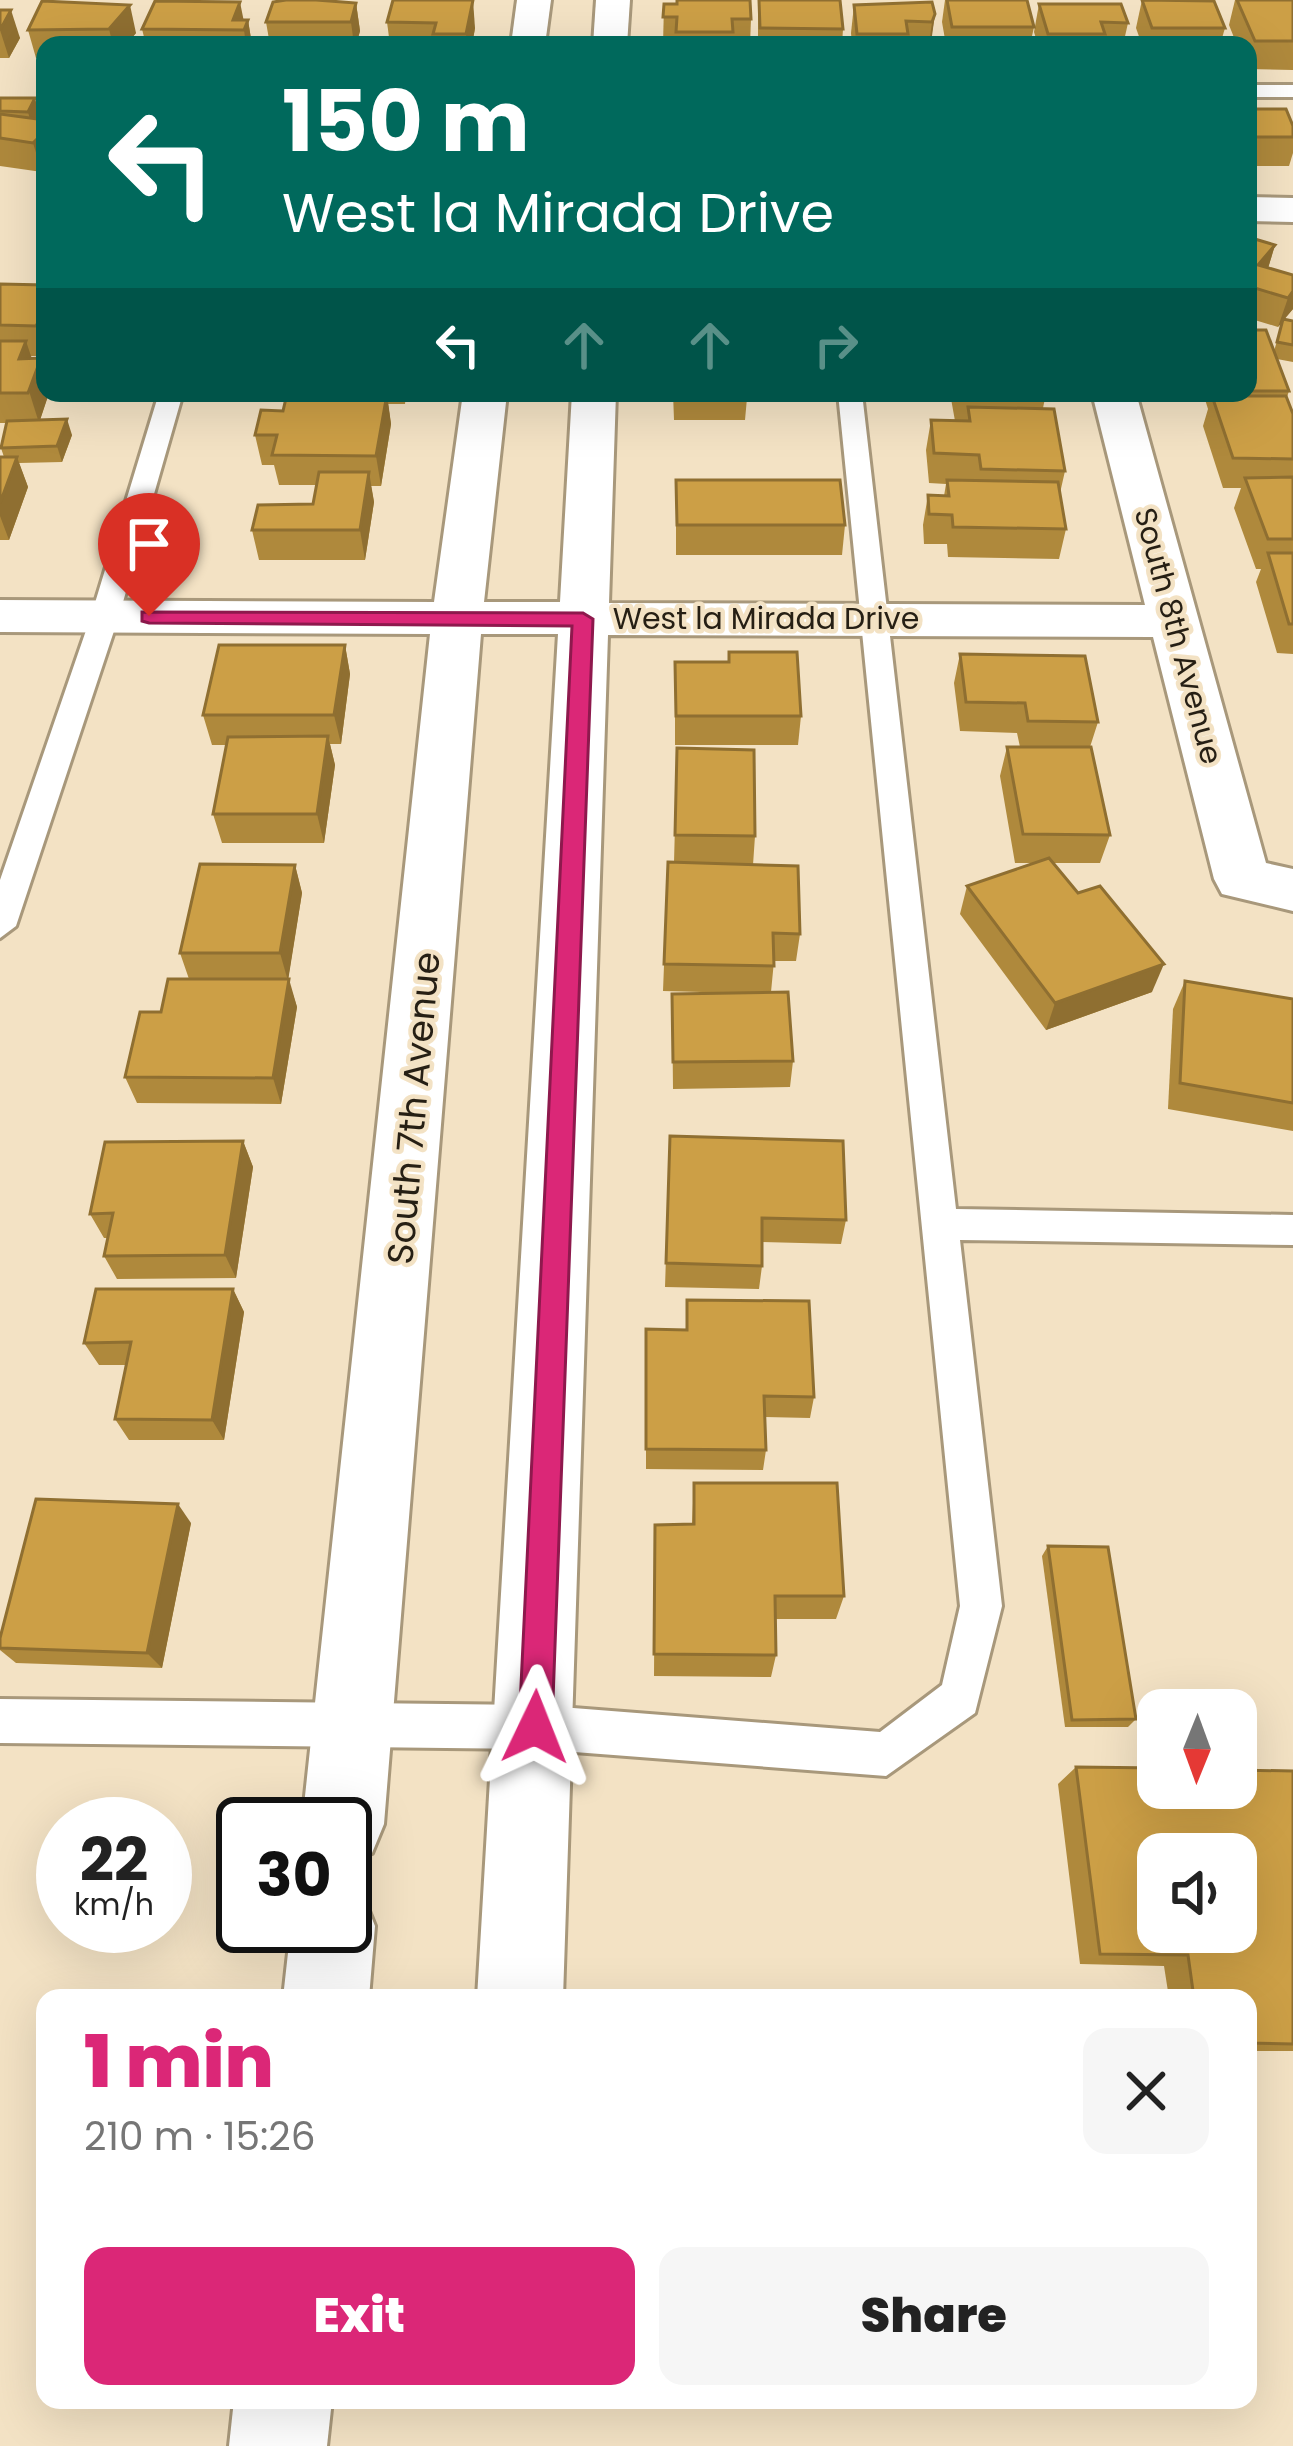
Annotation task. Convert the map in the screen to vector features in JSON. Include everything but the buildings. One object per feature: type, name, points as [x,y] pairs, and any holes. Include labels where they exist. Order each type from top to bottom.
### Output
[{"type":"street","points":[[529,36],[534,0]]},
{"type":"street","points":[[611,36],[613,0]]},
{"type":"street","points":[[1257,209],[1293,210]]},
{"type":"street","name":"South 7th Avenue","points":[[345,1797],[457,618],[484,402]]},
{"type":"street","points":[[520,1989],[594,402]]},
{"type":"street","name":"South 8th Avenue","points":[[1116,402],[1173,621],[1268,885]]},
{"type":"street","name":"West la Mirada Drive","points":[[0,616],[1173,621]]},
{"type":"street","points":[[327,1989],[330,1953]]},
{"type":"street","points":[[278,2446],[283,2409]]},
{"type":"lane","points":[[1257,91],[1293,91]]},
{"type":"lane","points":[[0,106],[36,106]]},
{"type":"lane","points":[[0,926],[105,616],[168,402]]},
{"type":"lane","points":[[0,1721],[535,1727],[886,1754],[960,1698],[981,1606],[851,402]]},
{"type":"lane","points":[[939,1224],[1293,1230]]},
{"type":"route","points":[[149,616],[583,619],[535,1727]]}]
